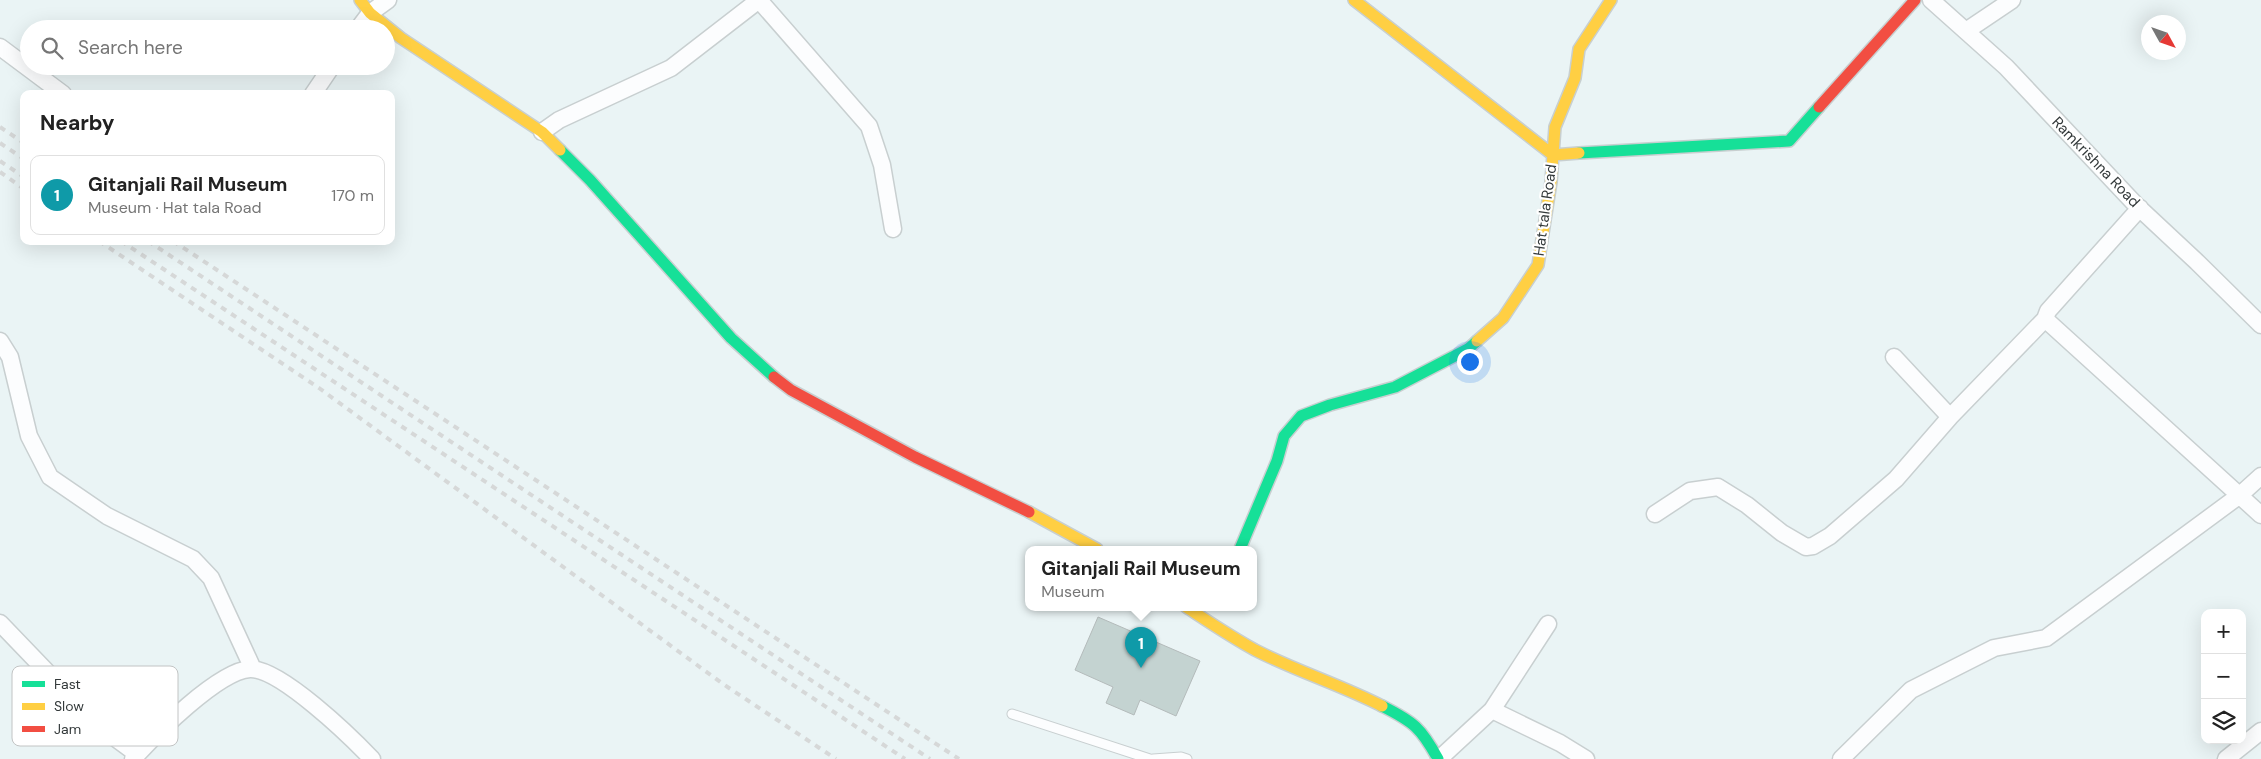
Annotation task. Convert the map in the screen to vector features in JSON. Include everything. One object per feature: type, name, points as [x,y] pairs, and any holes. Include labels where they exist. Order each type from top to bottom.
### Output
[{"type":"main road","points":[[360,0],[370,14],[378,20]]},
{"type":"main road","points":[[1354,0],[1553,155],[1789,141],[1915,0]]},
{"type":"main road","name":"Hat tala Road","points":[[1241,546],[1278,461],[1284,436],[1301,416],[1330,405],[1395,387],[1468,350],[1503,318],[1538,265],[1544,229],[1555,128],[1575,78],[1579,49],[1611,0]]},
{"type":"main road","points":[[395,33],[542,132],[590,180],[702,306],[764,371],[791,390],[907,453],[1048,521],[1092,546]]},
{"type":"main road","points":[[1197,611],[1231,637],[1257,651],[1354,692],[1409,720],[1424,734],[1439,759]]},
{"type":"street","points":[[365,20],[388,0]]},
{"type":"street","points":[[542,132],[559,120],[671,68],[759,0],[869,126],[882,165],[892,229]]},
{"type":"street","name":"Ramkrishna Road","points":[[1931,0],[2006,67],[2140,208],[2261,325]]},
{"type":"street","points":[[1966,31],[2012,0]]},
{"type":"street","points":[[0,47],[20,62]]},
{"type":"street","points":[[38,75],[58,90]]},
{"type":"street","points":[[315,90],[326,75]]},
{"type":"street","points":[[1655,514],[1690,491],[1718,487],[1747,505],[1782,533],[1806,547],[1813,546],[1830,536],[1896,479],[1950,417],[2046,319],[2048,310],[2140,208]]},
{"type":"street","points":[[2046,319],[2261,515]]},
{"type":"street","points":[[0,341],[10,357],[29,436],[50,477],[107,516],[193,559],[212,578],[253,669]]},
{"type":"street","points":[[1894,357],[1950,417]]},
{"type":"street","points":[[1841,759],[1911,690],[1994,648],[2046,638],[2240,495],[2261,476]]},
{"type":"street","points":[[0,623],[41,666]]},
{"type":"street","points":[[1439,759],[1492,710],[1548,624]]},
{"type":"street","points":[[178,715],[219,683],[241,670],[253,669],[287,685],[341,726],[372,759]]},
{"type":"street","points":[[1492,710],[1560,743],[1586,759]]},
{"type":"street","points":[[2226,759],[2261,732]]},
{"type":"street","points":[[122,746],[135,757],[145,746]]},
{"type":"lane","points":[[1012,714],[1152,759],[1181,757],[1188,759]]},
{"type":"building","points":[[1098,617],[1200,661],[1176,716],[1140,700],[1134,715],[1106,703],[1113,687],[1075,670]]},
{"type":"railway","points":[[0,127],[20,140]]},
{"type":"railway","points":[[0,143],[20,156]]},
{"type":"railway","points":[[0,161],[20,174]]},
{"type":"railway","points":[[0,172],[20,186]]},
{"type":"railway","points":[[105,245],[319,388],[723,684],[836,759]]},
{"type":"railway","points":[[127,245],[905,759]]},
{"type":"railway","points":[[154,245],[930,759]]},
{"type":"railway","points":[[179,245],[959,759]]},
{"type":"traffic: fast","points":[[1579,153],[1789,141],[1819,107]]},
{"type":"traffic: fast","points":[[560,150],[590,180],[731,338],[774,377]]},
{"type":"traffic: fast","points":[[1241,546],[1277,461],[1284,436],[1301,416],[1330,405],[1395,387],[1468,349],[1477,341]]},
{"type":"traffic: fast","points":[[1382,706],[1416,727],[1427,740],[1438,759]]},
{"type":"traffic: slow","points":[[360,0],[370,13],[379,20]]},
{"type":"traffic: slow","points":[[1354,0],[1553,155],[1579,153]]},
{"type":"traffic: slow","points":[[1477,341],[1503,318],[1538,265],[1551,182],[1555,127],[1575,78],[1579,49],[1611,0]]},
{"type":"traffic: slow","points":[[395,33],[542,132],[560,150]]},
{"type":"traffic: slow","points":[[1029,512],[1091,546]]},
{"type":"traffic: slow","points":[[1192,611],[1255,650],[1382,706]]},
{"type":"traffic: jam","points":[[1819,107],[1915,0]]},
{"type":"traffic: jam","points":[[774,377],[791,390],[915,457],[1029,512]]},
{"type":"place","name":"Gitanjali Rail Museum","points":[[1141,668]]}]
